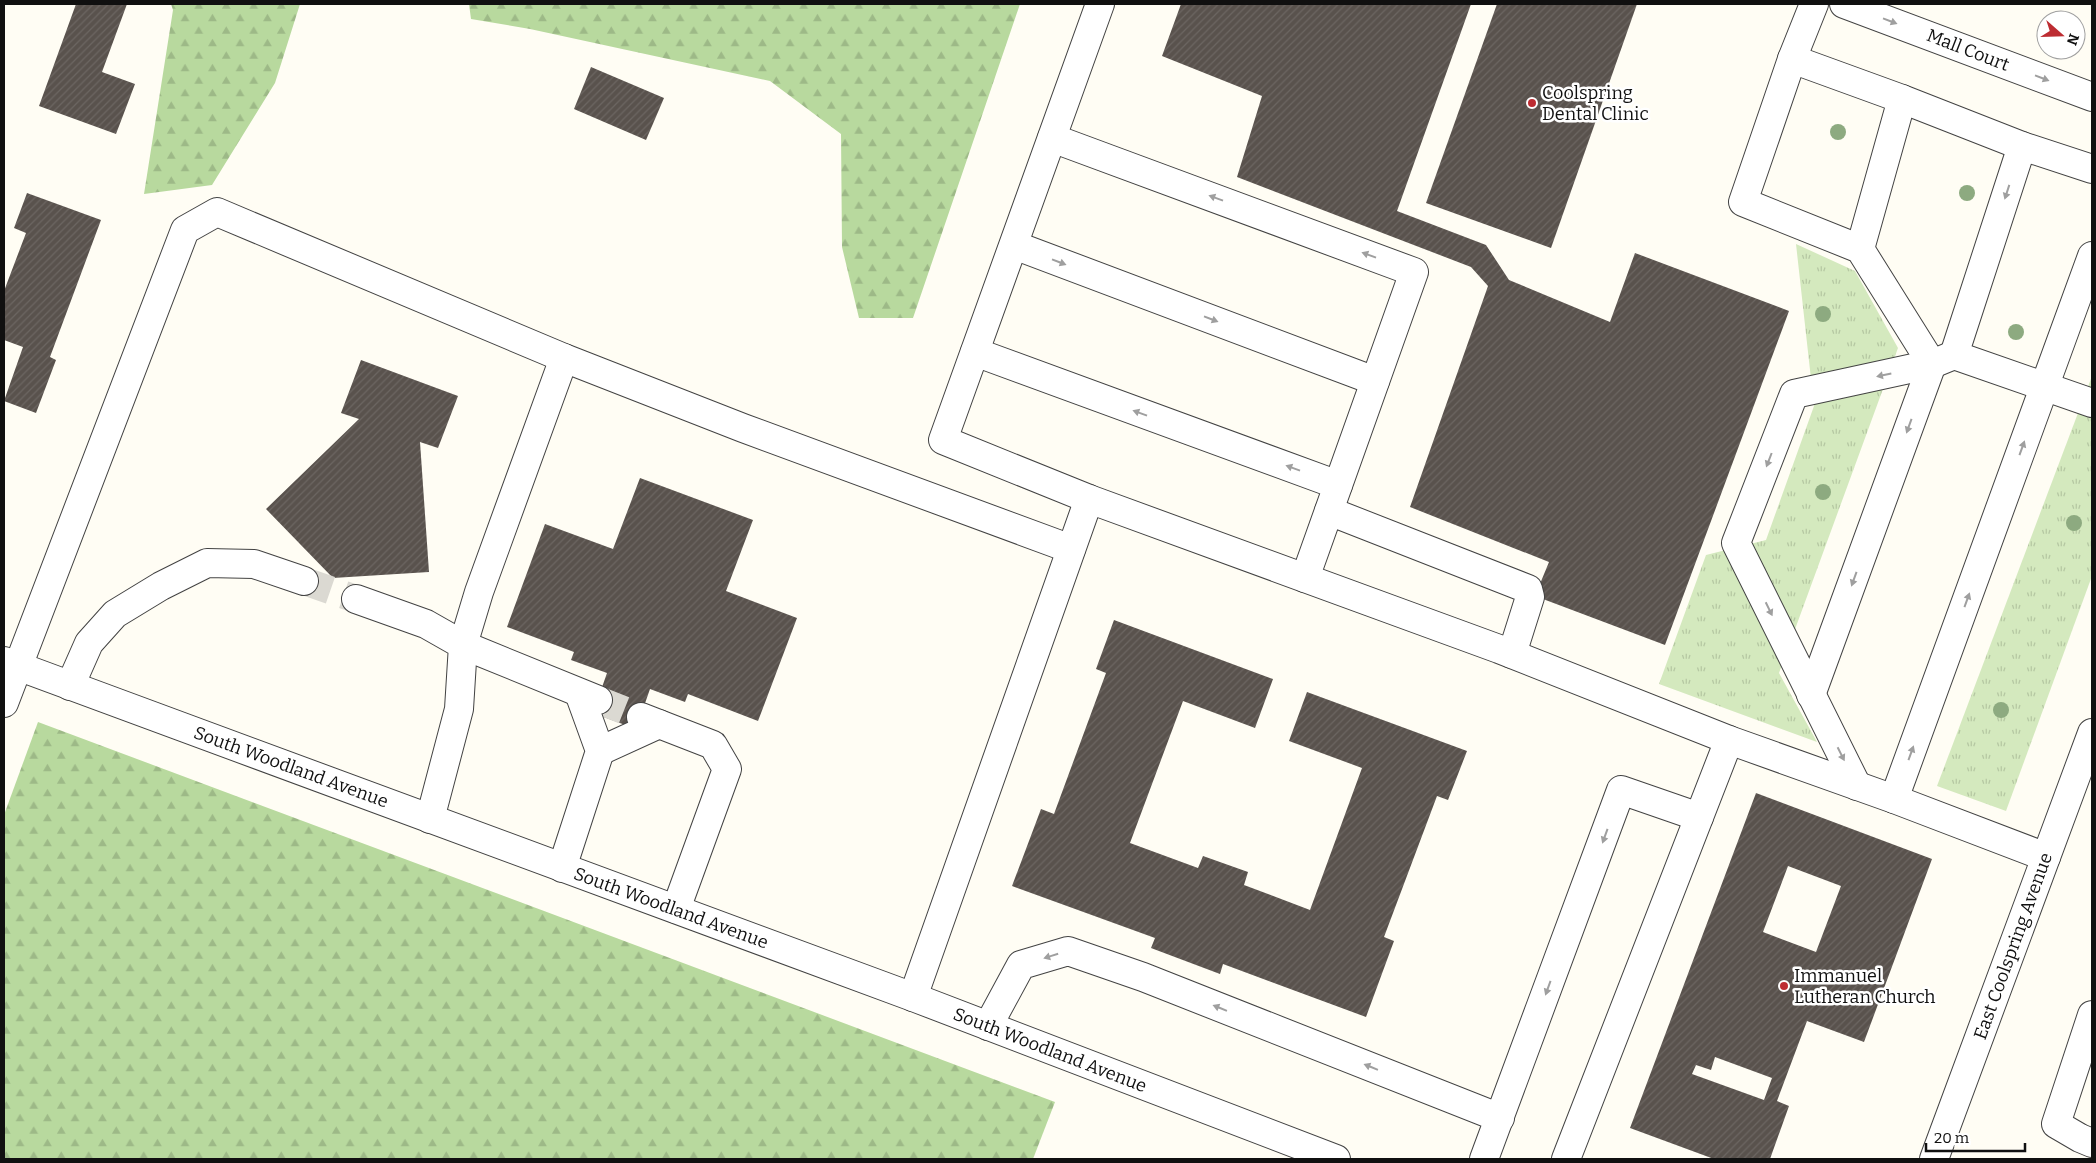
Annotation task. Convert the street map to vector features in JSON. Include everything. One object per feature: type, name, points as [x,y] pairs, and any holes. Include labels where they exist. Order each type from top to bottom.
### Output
[{"type":"street","points":[[1100,4],[943,440],[1089,499],[1512,654],[1730,740],[1894,799],[2046,857]]},
{"type":"street","points":[[1814,4],[1792,59],[1742,202],[1860,249],[1943,360]]},
{"type":"street","name":"Mall Court","points":[[1844,4],[2092,97]]},
{"type":"street","points":[[1792,59],[1902,99],[2022,146],[2092,169]]},
{"type":"street","points":[[1860,249],[1902,99]]},
{"type":"street","points":[[1052,138],[1414,272],[1305,578]]},
{"type":"street","points":[[1811,695],[1943,360],[2022,146]]},
{"type":"street","points":[[4,703],[11,663],[185,230],[217,212],[564,358],[744,428],[1071,549]]},
{"type":"street","points":[[1014,245],[1375,381]]},
{"type":"street","points":[[1894,799],[2092,256]]},
{"type":"street","points":[[975,352],[1338,485]]},
{"type":"street","points":[[430,819],[459,709],[463,645],[478,592],[564,358]]},
{"type":"street","points":[[1858,786],[1736,543],[1794,394],[1943,360],[2092,403]]},
{"type":"street","points":[[913,997],[1089,499]]},
{"type":"street","points":[[1329,511],[1528,589],[1530,597],[1512,654]]},
{"type":"street","points":[[70,686],[89,643],[115,614],[161,586],[207,562],[254,564],[304,581]]},
{"type":"street","points":[[356,599],[426,624],[463,645],[588,696],[600,751],[562,868]]},
{"type":"street","name":"South Woodland Avenue","points":[[11,663],[913,997],[1336,1159]]},
{"type":"street","points":[[600,751],[650,720],[713,745],[727,769],[676,909]]},
{"type":"street","points":[[1566,1159],[1730,740]]},
{"type":"street","name":"East Coolspring Avenue","points":[[1934,1159],[2091,741]]},
{"type":"street","points":[[1484,1159],[1621,790],[1700,817]]},
{"type":"street","points":[[988,1026],[1021,965],[1068,951],[1152,981],[1500,1118]]},
{"type":"street","points":[[2092,1015],[2056,1124],[2092,1143]]},
{"type":"green space","points":[[171,4],[300,4],[275,83],[212,185],[144,194],[173,10]]},
{"type":"green space","points":[[469,4],[1020,4],[913,318],[859,318],[842,247],[841,134],[770,81],[530,29],[471,19]]},
{"type":"green space","points":[[1796,244],[1855,271],[1898,348],[1779,673],[1817,742],[1659,684],[1706,555],[1766,540],[1814,406]]},
{"type":"green space","points":[[2092,376],[2092,576],[2006,811],[1937,786]]},
{"type":"green space","points":[[38,722],[1055,1102],[1033,1159],[4,1159],[4,815]]},
{"type":"building","points":[[76,4],[127,4],[102,72],[135,84],[116,134],[39,106]]},
{"type":"building","points":[[1181,4],[1471,4],[1397,211],[1486,245],[1509,280],[1610,322],[1635,253],[1789,311],[1665,645],[1535,596],[1549,562],[1410,507],[1488,286],[1471,267],[1237,177],[1262,96],[1162,56]]},
{"type":"building","name":"Coolspring Dental Clinic","points":[[1497,4],[1637,4],[1551,248],[1426,203]]},
{"type":"building","points":[[591,67],[664,98],[646,140],[574,109]]},
{"type":"building","points":[[27,193],[101,220],[50,357],[56,360],[36,413],[4,401],[23,347],[4,340],[4,291],[26,233],[14,228]]},
{"type":"building","points":[[361,360],[458,396],[438,448],[420,442],[429,572],[333,578],[266,509],[359,419],[341,413]]},
{"type":"building","points":[[640,478],[753,520],[726,591],[797,618],[758,721],[688,694],[685,702],[650,689],[636,729],[593,713],[607,673],[571,660],[574,652],[507,627],[545,524],[613,549]]},
{"type":"building","points":[[1114,620],[1273,679],[1255,728],[1183,701],[1130,843],[1198,868],[1203,856],[1248,872],[1244,885],[1310,910],[1362,768],[1289,741],[1307,692],[1467,751],[1448,800],[1437,796],[1384,937],[1394,941],[1366,1017],[1223,964],[1220,974],[1151,948],[1155,938],[1012,886],[1041,809],[1054,814],[1106,673],[1096,669]]},
{"type":"building","name":"Immanuel Lutheran Church","points":[[1756,793],[1932,859],[1864,1042],[1807,1021],[1777,1101],[1789,1106],[1770,1159],[1714,1159],[1630,1128]],"holes":[[[1788,866],[1841,886],[1816,952],[1763,932]],[[1715,1057],[1772,1078],[1764,1100],[1692,1074],[1696,1065],[1711,1070]]]},
{"type":"tunnel","points":[[304,581],[356,599]]},
{"type":"tunnel","points":[[598,700],[641,717]]},
{"type":"place","name":"Coolspring Dental Clinic","points":[[1532,103]]},
{"type":"place","name":"Immanuel Lutheran Church","points":[[1784,986]]}]
